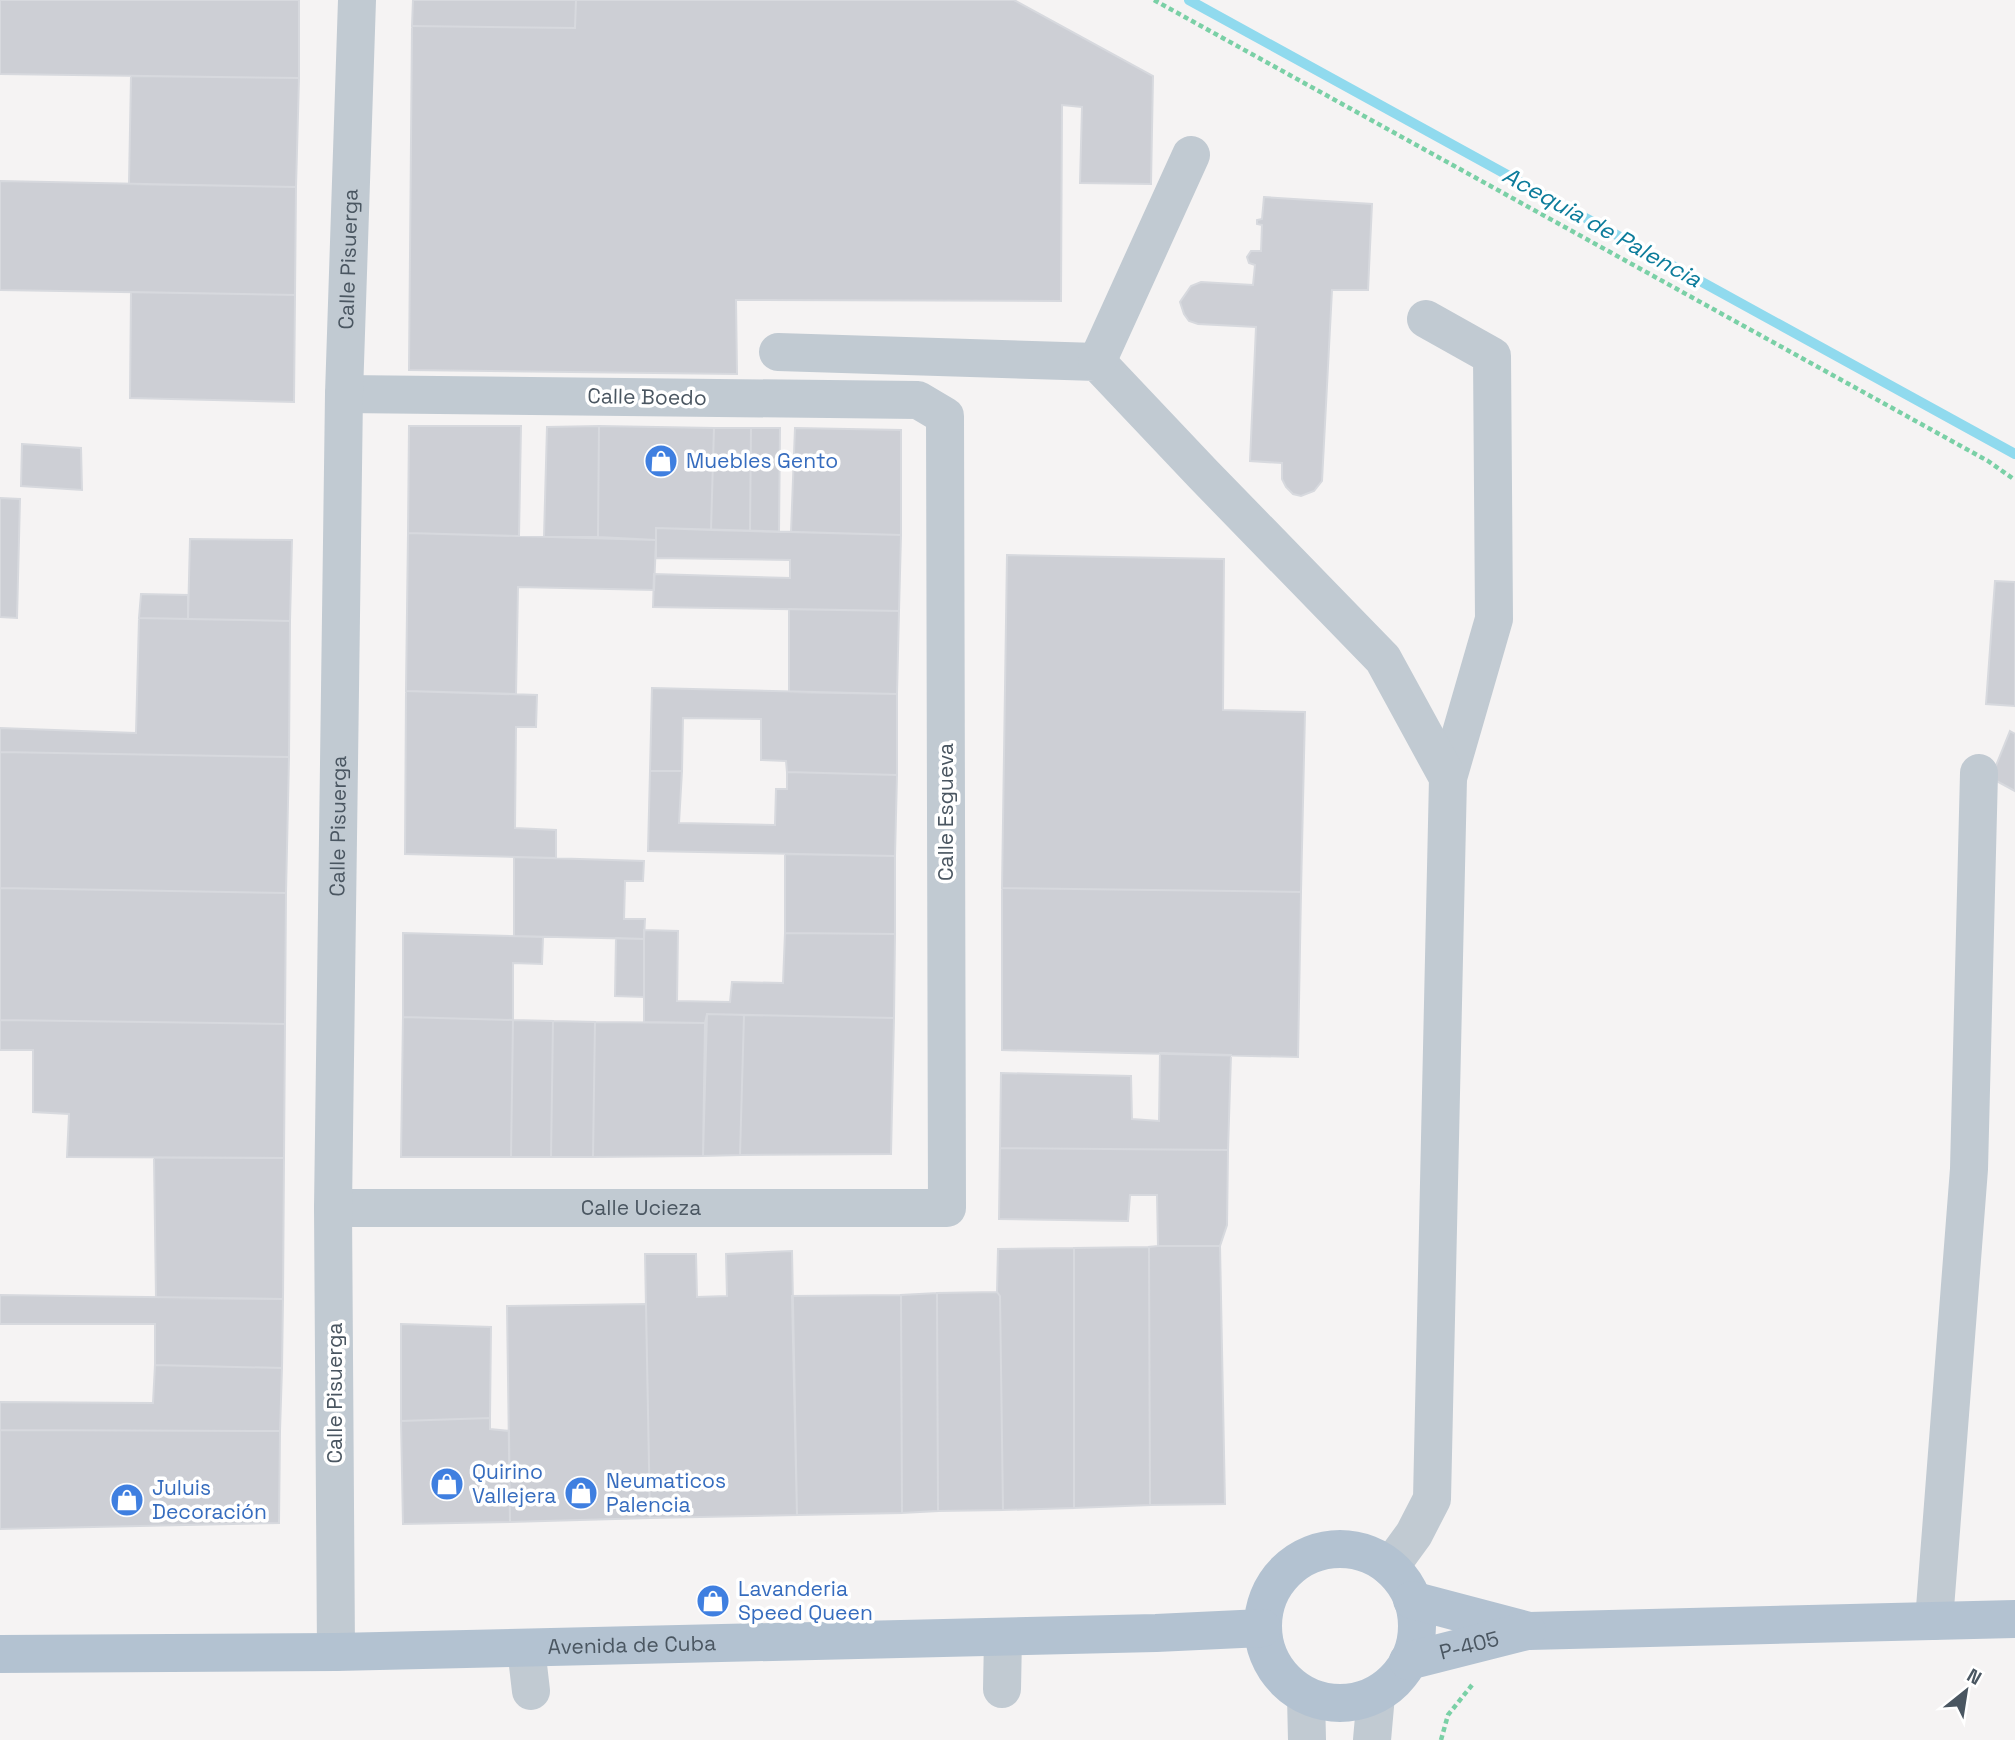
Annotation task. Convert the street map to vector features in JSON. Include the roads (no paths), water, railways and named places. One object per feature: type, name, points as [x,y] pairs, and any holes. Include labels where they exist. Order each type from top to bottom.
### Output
[{"type":"main road","name":"P-405","points":[[1348,1549],[1371,1555],[1390,1567],[1403,1582],[1412,1600],[1416,1612],[1416,1634],[1408,1661],[1399,1676],[1376,1695],[1338,1703],[1306,1696],[1279,1674],[1267,1651],[1262,1628],[1267,1599],[1273,1587],[1282,1575],[1302,1559],[1325,1550],[1348,1549]]},
{"type":"main road","name":"P-405","points":[[1412,1600],[1529,1631]]},
{"type":"main road","name":"P-405","points":[[1408,1661],[1529,1631],[2015,1619]]},
{"type":"main road","name":"Avenida de Cuba","points":[[0,1654],[337,1652],[1003,1637],[1262,1628]]},
{"type":"street","name":"Calle Pisuerga","points":[[337,1652],[333,1208],[344,394],[357,0]]},
{"type":"street","points":[[1097,362],[1191,155]]},
{"type":"street","points":[[1390,1567],[1415,1534],[1432,1499],[1448,778],[1494,619],[1492,356],[1426,319]]},
{"type":"street","points":[[778,352],[1097,362],[1383,659],[1448,778]]},
{"type":"street","name":"Calle Boedo","points":[[344,394],[918,400],[945,416]]},
{"type":"street","name":"Calle Esgueva","points":[[945,416],[947,1208]]},
{"type":"street","points":[[1934,1621],[1969,1168],[1979,772]]},
{"type":"street","name":"Calle Ucieza","points":[[333,1208],[947,1208]]},
{"type":"street","points":[[1002,1689],[1003,1637]]},
{"type":"street","points":[[526,1648],[531,1691]]},
{"type":"street","points":[[1372,1740],[1376,1695]]},
{"type":"street","points":[[1306,1696],[1307,1740]]},
{"type":"waterway","name":"Acequia de Palencia","points":[[1189,0],[2015,454]]},
{"type":"place","name":"Muebles Gento","points":[[661,461]]},
{"type":"place","name":"Quirino Vallejera","points":[[447,1484]]},
{"type":"place","name":"Neumaticos Palencia","points":[[581,1493]]},
{"type":"place","name":"Juluis Decoración","points":[[127,1500]]},
{"type":"place","name":"Lavanderia Speed Queen","points":[[713,1601]]}]
